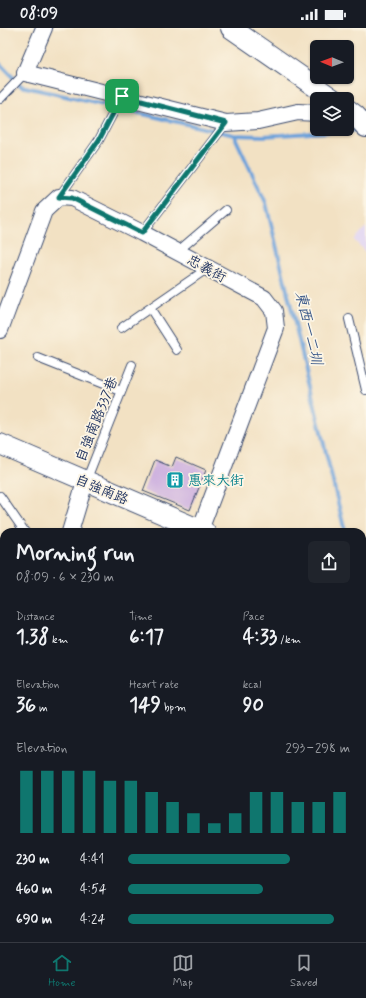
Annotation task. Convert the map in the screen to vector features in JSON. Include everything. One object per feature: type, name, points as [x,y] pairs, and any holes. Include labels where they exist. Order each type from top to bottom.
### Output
[{"type":"street","points":[[44,28],[25,73],[226,123],[258,121],[298,112],[310,113]]},
{"type":"street","points":[[231,28],[322,92]]},
{"type":"street","points":[[0,330],[44,211],[59,197]]},
{"type":"street","name":"忠義街","points":[[59,197],[72,198],[142,233],[264,298],[274,311],[276,328],[203,528]]},
{"type":"street","name":"自強南路","points":[[0,444],[85,482],[195,528]]},
{"type":"street","points":[[71,528],[85,482]]},
{"type":"lane","points":[[0,99],[25,73]]},
{"type":"lane","points":[[59,197],[99,140],[122,96]]},
{"type":"lane","points":[[142,233],[226,123]]},
{"type":"lane","points":[[177,252],[226,210]]},
{"type":"lane","points":[[121,328],[208,268]]},
{"type":"lane","points":[[150,308],[177,350]]},
{"type":"lane","points":[[349,319],[366,390]]},
{"type":"lane","points":[[38,358],[121,391]]},
{"type":"lane","name":"自強南路337巷","points":[[85,482],[132,365]]},
{"type":"lane","points":[[0,496],[22,528]]},
{"type":"shaded area","points":[[366,227],[366,253],[354,240]]},
{"type":"building","name":"惠來大街","points":[[176,457],[206,470],[190,510],[143,491],[155,460],[172,467]]},
{"type":"waterway","points":[[0,64],[21,86],[234,135],[263,136],[360,130]]},
{"type":"waterway","name":"東西一二圳","points":[[234,135],[266,203],[344,528]]},
{"type":"place","name":"惠來大街","points":[[175,480]]},
{"type":"route","points":[[122,96],[226,123],[142,233],[72,198],[59,197],[99,140],[122,96]]}]
